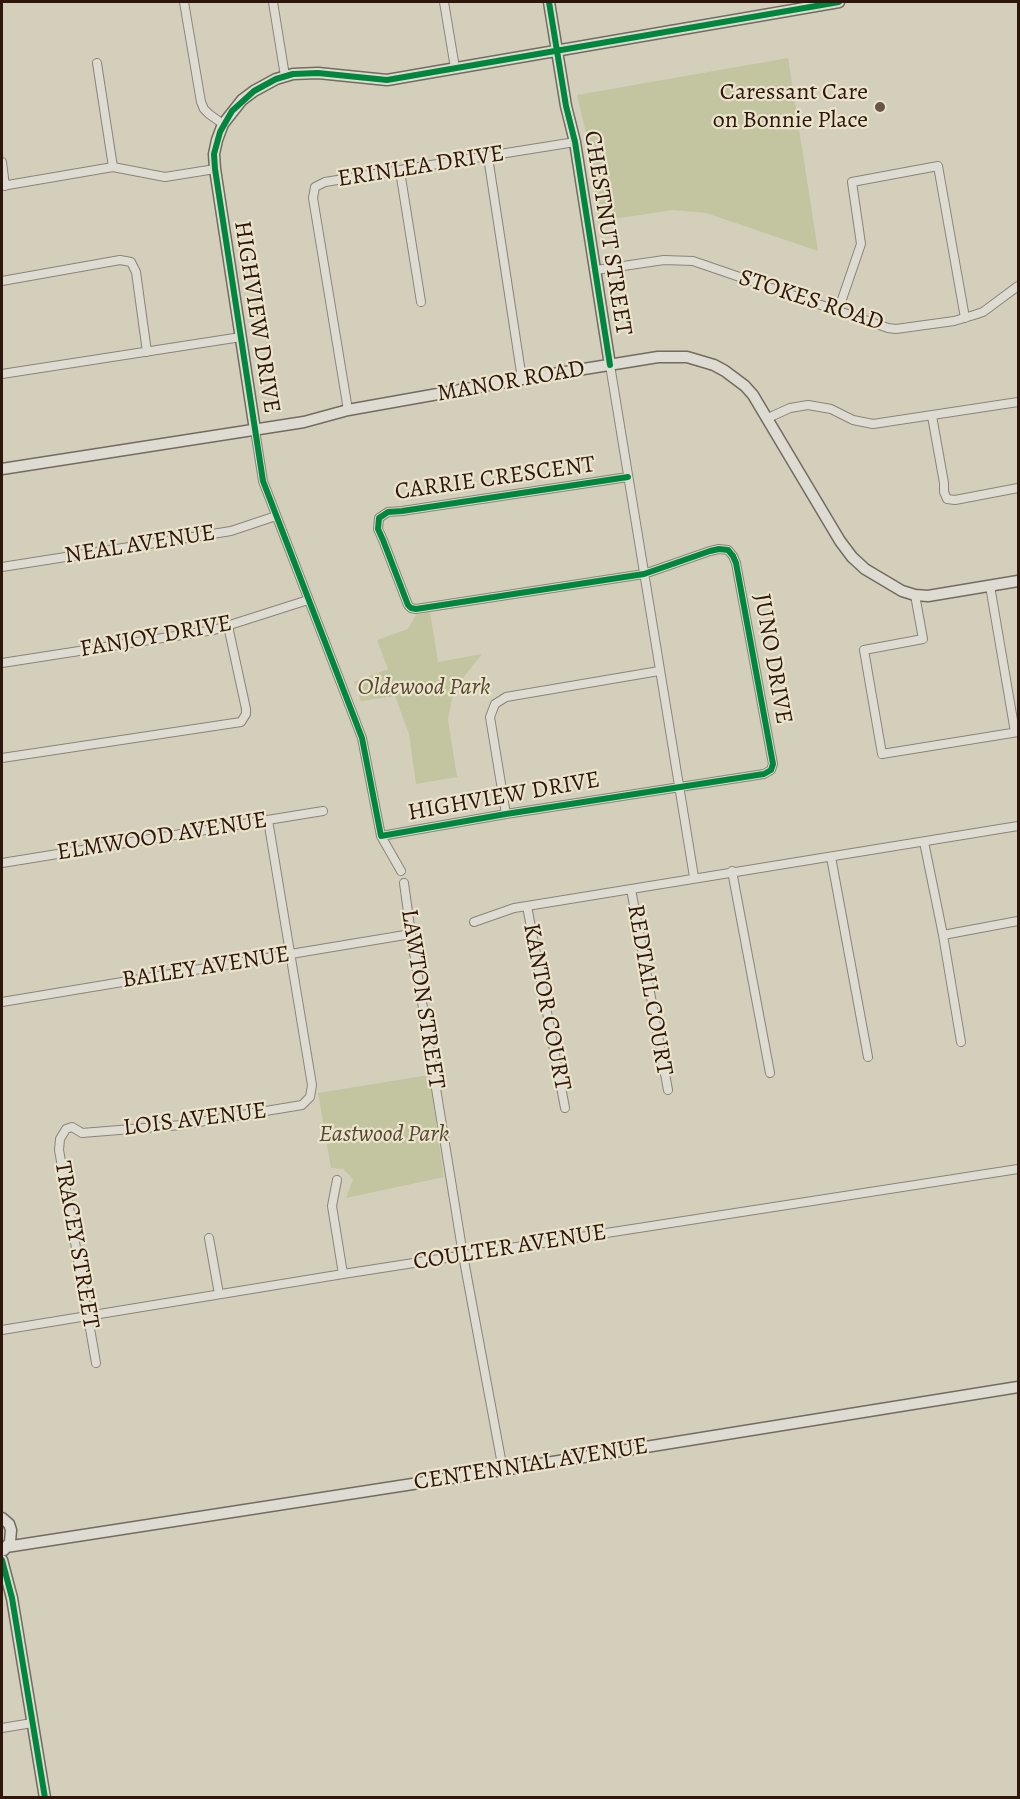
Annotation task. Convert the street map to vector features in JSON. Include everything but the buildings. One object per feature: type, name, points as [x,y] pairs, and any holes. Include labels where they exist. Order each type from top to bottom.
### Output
[{"type":"street","points":[[184,2],[201,102],[209,114],[223,124]]},
{"type":"street","points":[[273,2],[285,76]]},
{"type":"street","points":[[444,2],[455,68]]},
{"type":"street","name":"CHESTNUT STREET","points":[[549,2],[566,106],[575,142],[694,877]]},
{"type":"street","name":"HIGHVIEW DRIVE","points":[[401,871],[381,836],[362,738],[263,481],[215,169],[214,154],[223,124],[242,100],[254,91],[285,76],[318,73],[380,80],[839,2]]},
{"type":"street","points":[[97,63],[113,167]]},
{"type":"street","name":"ERINLEA DRIVE","points":[[348,410],[313,193],[315,187],[325,182],[575,142]]},
{"type":"street","points":[[488,157],[522,379]]},
{"type":"street","points":[[2,162],[3,186],[113,167],[165,177],[215,169]]},
{"type":"street","points":[[838,311],[861,244],[852,182],[938,166],[964,318]]},
{"type":"street","points":[[400,171],[421,302]]},
{"type":"street","points":[[2,282],[120,260],[131,262],[136,272],[147,352]]},
{"type":"street","name":"STOKES ROAD","points":[[596,270],[663,260],[693,261],[896,329],[964,318],[982,312],[1018,286]]},
{"type":"street","points":[[2,374],[241,337]]},
{"type":"street","name":"MANOR ROAD","points":[[2,469],[304,422],[348,410],[522,379],[658,357],[687,357],[701,360],[725,371],[745,386],[768,417],[840,541],[865,569],[902,591],[915,595],[928,596],[1018,581]]},
{"type":"street","points":[[768,417],[790,408],[808,405],[831,409],[853,420],[873,424],[1018,402]]},
{"type":"street","points":[[932,416],[947,499],[954,500],[1018,488]]},
{"type":"street","name":"CARRIE CRESCENT","points":[[628,477],[402,512],[388,512],[379,518],[378,529],[408,605],[416,609],[644,574]]},
{"type":"street","name":"NEAL AVENUE","points":[[2,567],[231,531],[276,516]]},
{"type":"street","name":"JUNO DRIVE","points":[[644,574],[719,549],[728,550],[733,556],[773,764],[767,774],[679,787]]},
{"type":"street","points":[[915,595],[923,639],[864,650],[882,754],[1017,732],[990,586]]},
{"type":"street","name":"FANJOY DRIVE","points":[[2,663],[201,632],[228,626],[308,600]]},
{"type":"street","points":[[2,758],[241,722],[246,709],[228,626]]},
{"type":"street","points":[[506,814],[490,717],[495,704],[506,697],[659,671]]},
{"type":"street","name":"HIGHVIEW DRIVE","points":[[381,836],[679,787]]},
{"type":"street","name":"ELMWOOD AVENUE","points":[[2,863],[323,811]]},
{"type":"street","points":[[268,820],[291,954]]},
{"type":"street","points":[[474,922],[514,908],[1018,826]]},
{"type":"street","points":[[924,842],[961,1042]]},
{"type":"street","points":[[831,857],[868,1057]]},
{"type":"street","points":[[732,871],[770,1073]]},
{"type":"street","name":"LAWTON STREET","points":[[404,883],[463,1255],[503,1470]]},
{"type":"street","name":"REDTAIL COURT","points":[[630,889],[668,1090]]},
{"type":"street","name":"KANTOR COURT","points":[[527,906],[565,1108]]},
{"type":"street","points":[[943,935],[1018,921]]},
{"type":"street","name":"BAILEY AVENUE","points":[[2,1002],[411,934]]},
{"type":"street","name":"LOIS AVENUE","points":[[66,1129],[72,1127],[82,1133],[181,1125],[302,1105],[310,1097],[312,1085],[291,954]]},
{"type":"street","name":"TRACEY STREET","points":[[66,1129],[60,1139],[59,1150],[96,1363]]},
{"type":"street","name":"COULTER AVENUE","points":[[2,1330],[343,1274],[1018,1169]]},
{"type":"street","points":[[337,1180],[332,1206],[343,1274]]},
{"type":"street","points":[[209,1238],[219,1294]]},
{"type":"street","name":"CENTENNIAL AVENUE","points":[[3,1553],[44,1542],[1018,1387]]},
{"type":"street","points":[[3,1517],[12,1536],[3,1553],[45,1797]]},
{"type":"street","points":[[11,1530],[20,1536],[44,1542]]},
{"type":"street","points":[[2,1581],[15,1620]]},
{"type":"street","points":[[2,1728],[32,1723]]},
{"type":"green space","points":[[788,58],[818,251],[706,213],[673,210],[599,221],[587,137],[577,95]]},
{"type":"green space","name":"Oldewood Park","points":[[430,612],[438,662],[482,654],[459,683],[452,698],[448,720],[457,777],[416,784],[409,734],[395,696],[361,701],[354,682],[388,669],[377,640],[408,629],[416,615]]},
{"type":"green space","name":"Eastwood Park","points":[[429,1075],[444,1177],[346,1198],[353,1179],[343,1169],[331,1168],[318,1093]]},
{"type":"cycle path","points":[[549,2],[566,106],[575,142],[610,365]]},
{"type":"cycle path","points":[[628,477],[388,512],[379,518],[378,529],[408,605],[416,609],[644,574],[710,551],[728,550],[736,563],[773,764],[771,770],[764,774],[381,836],[362,738],[263,481],[215,169],[214,154],[220,132],[232,111],[254,91],[276,79],[293,74],[318,73],[387,80],[839,2]]},
{"type":"cycle path","points":[[2,1560],[12,1598],[45,1798]]},
{"type":"place","name":"Caressant Care on Bonnie Place","points":[[880,107]]}]
